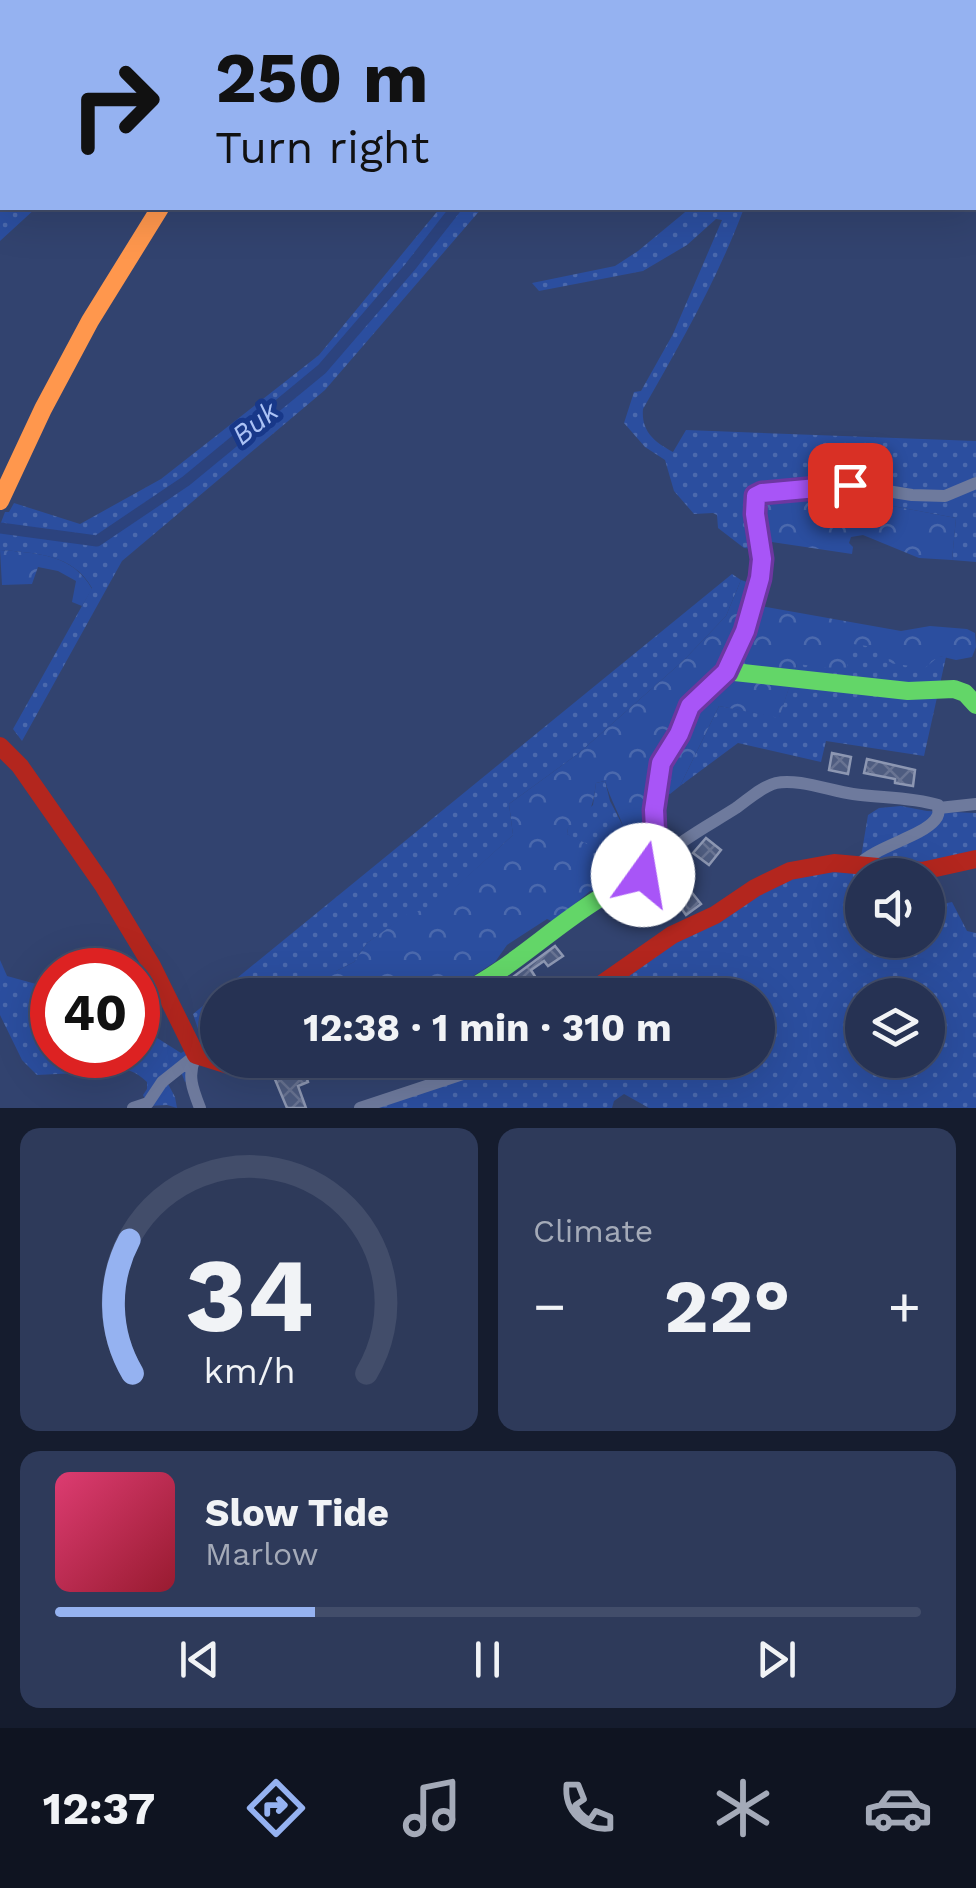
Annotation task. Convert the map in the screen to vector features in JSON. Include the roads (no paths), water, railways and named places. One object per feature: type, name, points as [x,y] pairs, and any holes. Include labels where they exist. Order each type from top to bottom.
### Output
[{"type":"street","points":[[0,502],[90,321],[159,210]]},
{"type":"street","points":[[654,866],[654,810],[661,763],[690,706],[726,672],[745,631],[760,578],[756,496],[850,485],[912,496],[945,496],[976,483]]},
{"type":"street","points":[[726,672],[908,690],[954,689],[966,694],[976,705]]},
{"type":"street","points":[[0,746],[20,766],[103,885],[152,966],[196,1055],[190,1075],[200,1108]]},
{"type":"street","points":[[489,978],[600,898],[654,866],[667,852],[776,783],[908,799],[936,804],[939,808]]},
{"type":"street","points":[[939,808],[976,804]]},
{"type":"street","points":[[868,858],[926,827],[935,820],[939,808]]},
{"type":"street","points":[[945,866],[976,859]]},
{"type":"street","points":[[610,978],[672,934],[714,915],[773,879],[812,866],[845,864]]},
{"type":"street","points":[[196,1055],[200,1056]]},
{"type":"street","points":[[133,1108],[148,1103],[162,1082],[196,1055]]},
{"type":"street","points":[[360,1108],[451,1078]]},
{"type":"waterway","name":"Buk","points":[[0,528],[97,541],[186,481],[322,369],[454,210]]}]
